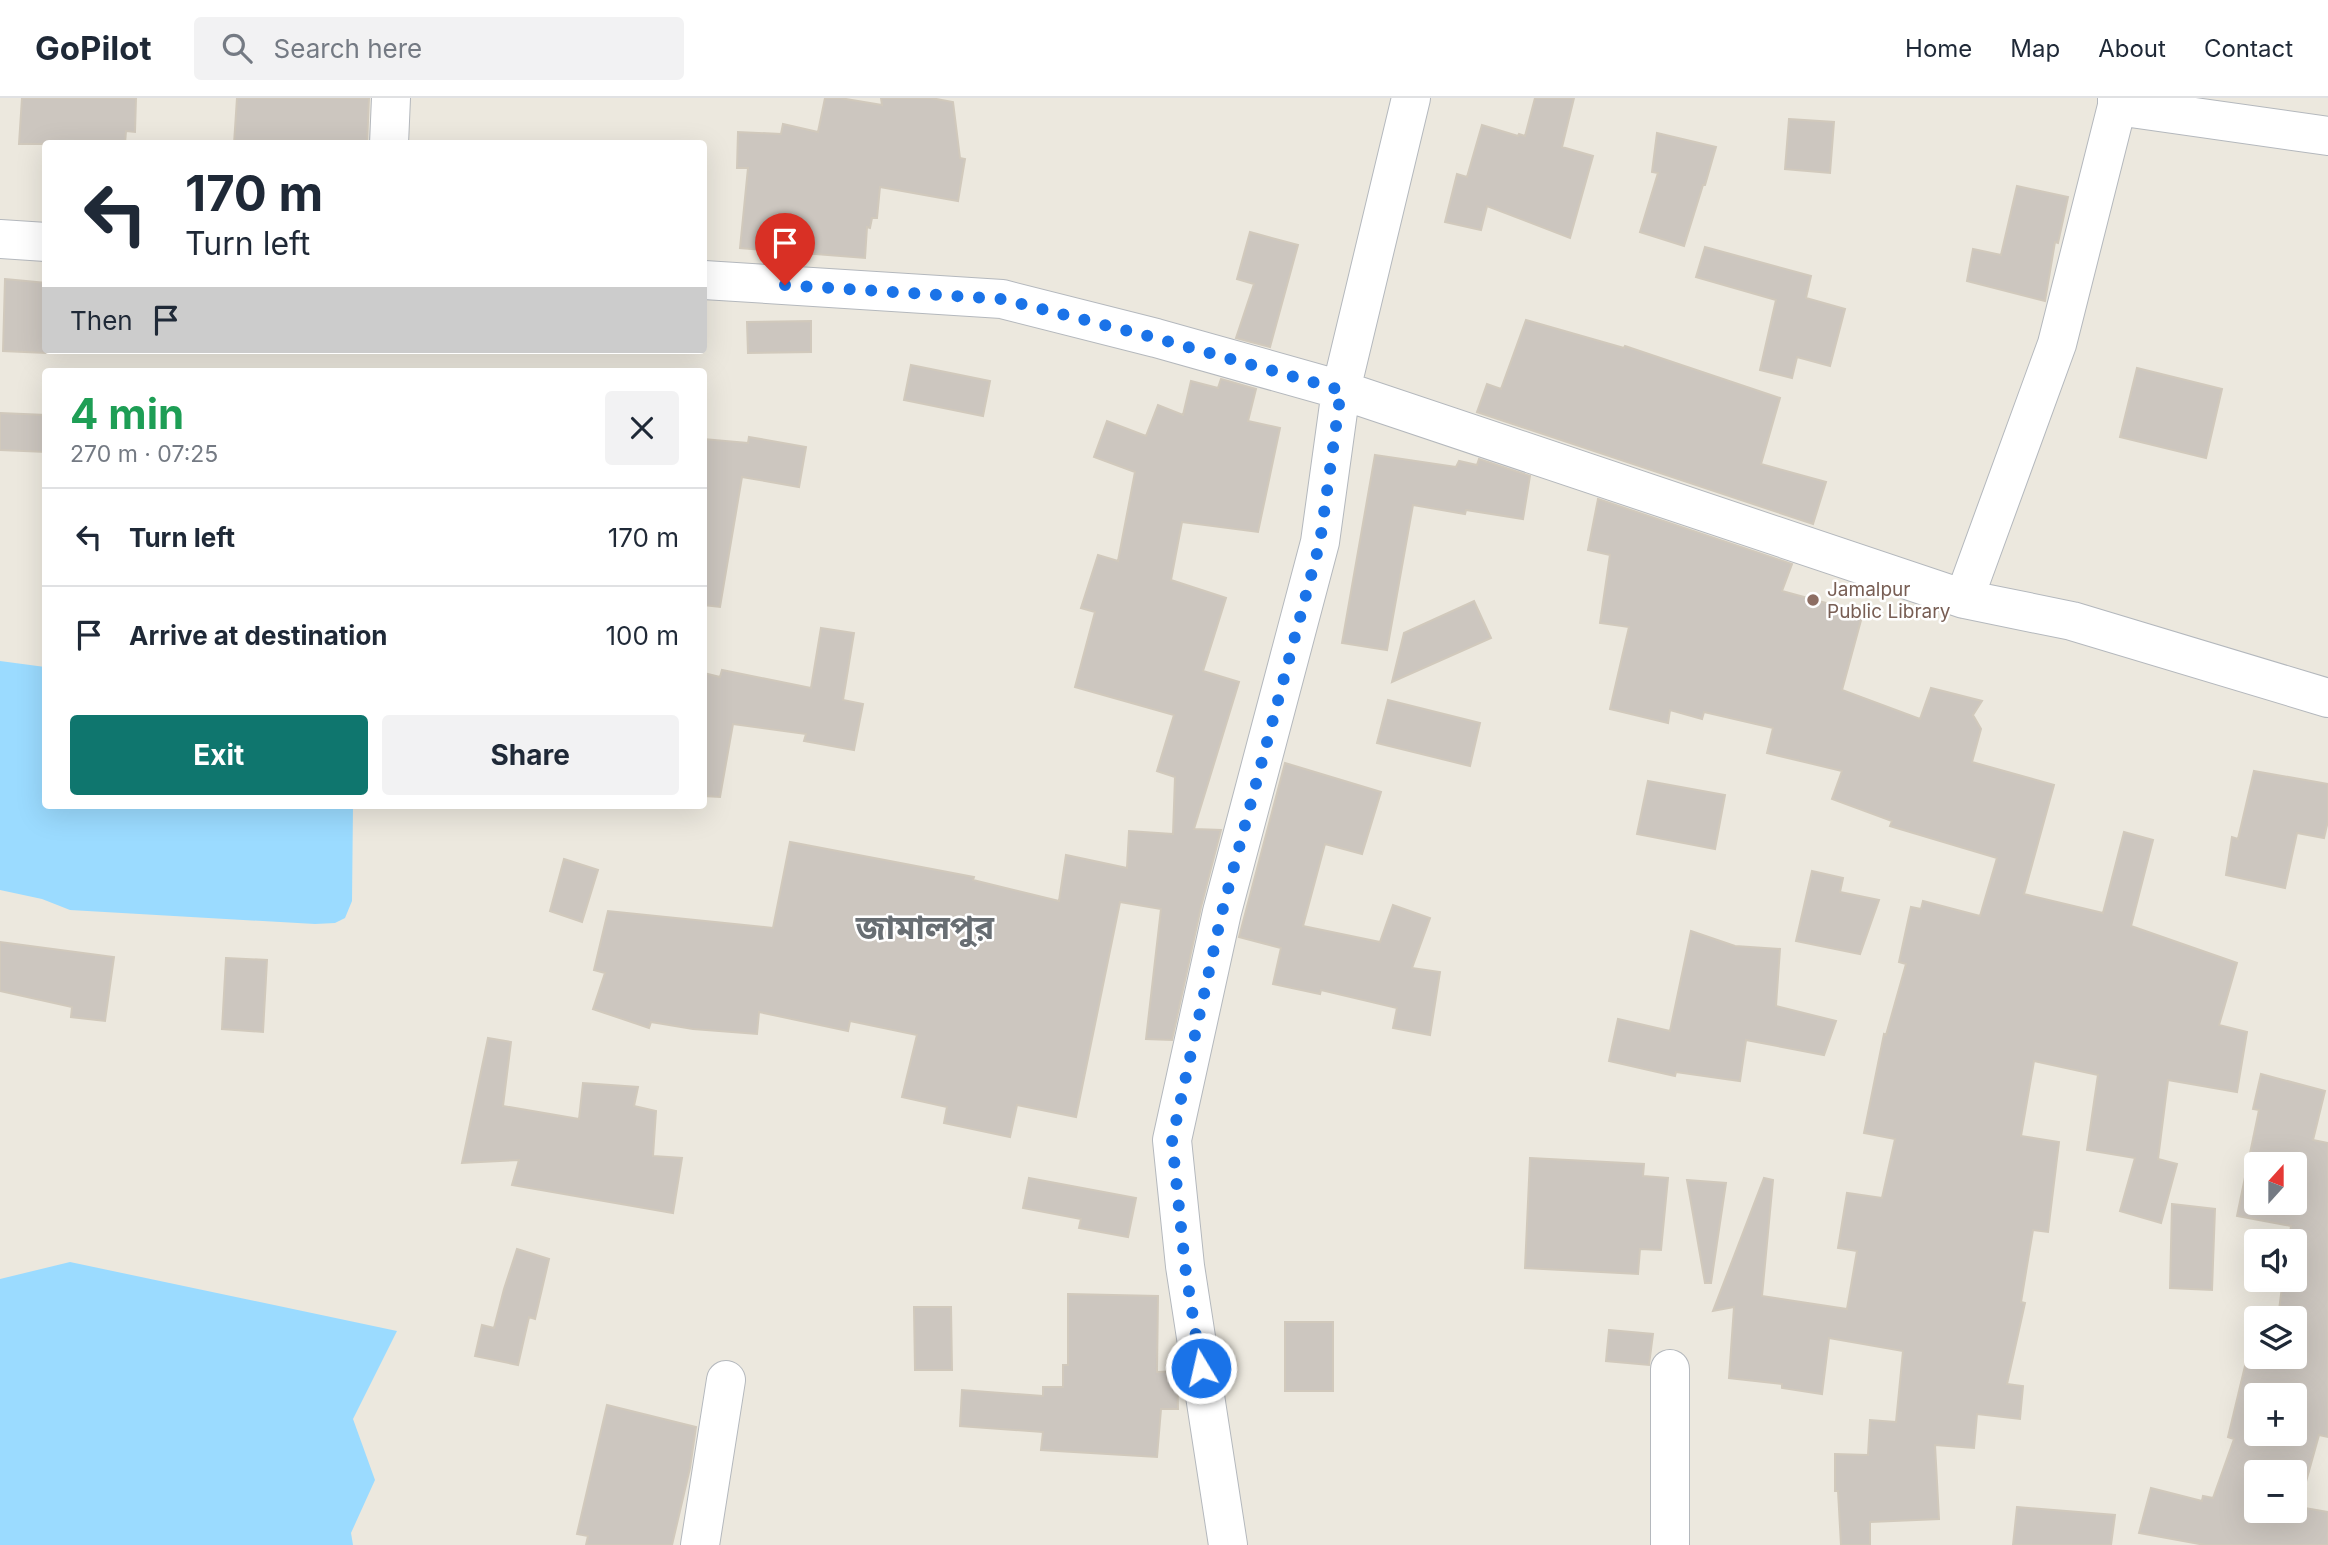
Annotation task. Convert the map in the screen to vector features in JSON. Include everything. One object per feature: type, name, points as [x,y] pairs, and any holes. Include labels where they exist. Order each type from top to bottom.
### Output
[{"type":"street","points":[[389,140],[391,98]]},
{"type":"street","points":[[1228,1545],[1185,1266],[1172,1140],[1222,912],[1320,542],[1341,390],[1412,98]]},
{"type":"street","points":[[1964,599],[2057,345],[2117,102],[2328,135]]},
{"type":"street","points":[[0,239],[42,242]]},
{"type":"street","points":[[707,280],[1002,299],[1156,338],[1341,390],[1964,599],[2072,621],[2328,698]]},
{"type":"street","points":[[1670,1369],[1670,1545]]},
{"type":"street","points":[[700,1545],[726,1380]]},
{"type":"water","points":[[0,661],[42,667],[42,809],[353,809],[352,901],[345,918],[335,923],[70,910],[42,899],[0,890]]},
{"type":"water","points":[[70,1262],[397,1331],[353,1419],[375,1480],[351,1533],[353,1545],[0,1545],[0,1279]]},
{"type":"building","points":[[22,98],[136,98],[135,132],[126,131],[125,140],[42,140],[42,144],[19,144]]},
{"type":"building","points":[[237,98],[369,98],[367,140],[234,140]]},
{"type":"building","points":[[825,98],[882,105],[881,98],[931,98],[953,102],[960,158],[965,159],[958,201],[880,187],[877,218],[872,218],[870,228],[867,227],[865,258],[740,248],[748,168],[737,168],[738,132],[781,134],[783,124],[818,132]]},
{"type":"building","points":[[1535,98],[1574,98],[1562,147],[1593,156],[1570,238],[1487,206],[1481,230],[1445,222],[1457,174],[1467,177],[1482,125],[1525,136]]},
{"type":"building","points":[[1789,119],[1834,122],[1830,173],[1785,169]]},
{"type":"building","points":[[1657,133],[1716,147],[1684,246],[1640,232],[1658,173],[1652,172]]},
{"type":"building","points":[[2017,186],[2068,197],[2058,243],[2055,242],[2045,301],[1967,281],[1973,249],[2001,255]]},
{"type":"building","points":[[1250,232],[1298,245],[1270,347],[1236,338],[1254,284],[1237,279]]},
{"type":"building","points":[[1705,247],[1811,276],[1806,298],[1845,309],[1830,366],[1797,357],[1792,378],[1760,370],[1776,300],[1696,277]]},
{"type":"building","points":[[5,279],[42,283],[42,353],[3,351]]},
{"type":"building","points":[[1526,320],[1624,348],[1625,346],[1780,398],[1761,464],[1826,482],[1813,524],[1477,412],[1487,384],[1501,389]]},
{"type":"building","points":[[811,321],[811,352],[748,353],[747,322]]},
{"type":"building","points":[[911,365],[990,381],[983,416],[904,400]]},
{"type":"building","points":[[2137,368],[2222,389],[2206,458],[2120,437]]},
{"type":"building","points":[[1221,379],[1256,389],[1248,421],[1280,428],[1258,532],[1182,522],[1171,580],[1226,598],[1203,671],[1239,682],[1194,829],[1221,830],[1172,1040],[1146,1039],[1161,909],[1120,902],[1076,1117],[1017,1105],[1010,1137],[944,1123],[947,1107],[902,1097],[917,1035],[850,1021],[848,1031],[759,1012],[757,1034],[693,1029],[651,1022],[649,1028],[593,1009],[605,973],[594,970],[608,911],[773,928],[790,842],[974,877],[973,880],[1059,901],[1066,855],[1127,868],[1129,831],[1173,834],[1175,777],[1157,771],[1174,715],[1075,687],[1095,612],[1081,608],[1098,555],[1118,561],[1135,472],[1094,457],[1107,421],[1146,436],[1158,405],[1183,415],[1191,381],[1218,388]]},
{"type":"building","points":[[0,413],[42,415],[42,452],[0,450]]},
{"type":"building","points":[[749,437],[806,447],[799,487],[742,477],[720,607],[707,605],[707,439],[748,443]]},
{"type":"building","points":[[1375,455],[1456,467],[1459,461],[1477,465],[1479,459],[1530,476],[1523,519],[1466,510],[1465,514],[1413,505],[1387,650],[1342,643]]},
{"type":"building","points":[[1598,499],[1792,564],[1782,591],[1863,613],[1842,690],[1920,719],[1931,688],[1982,701],[1973,715],[1981,729],[1972,762],[2054,785],[2024,894],[2103,913],[2124,832],[2153,840],[2131,926],[2237,963],[2219,1025],[2247,1032],[2237,1092],[2168,1080],[2158,1159],[2177,1164],[2161,1223],[2120,1211],[2135,1158],[2087,1150],[2098,1075],[2034,1061],[2021,1136],[2059,1142],[2048,1232],[2033,1230],[2021,1302],[2025,1303],[2007,1384],[2023,1386],[2020,1419],[1977,1414],[1974,1448],[1935,1445],[1939,1519],[1870,1522],[1870,1545],[1841,1545],[1838,1491],[1835,1491],[1835,1454],[1868,1455],[1870,1420],[1896,1422],[1903,1351],[1829,1338],[1822,1394],[1782,1388],[1782,1384],[1729,1378],[1734,1307],[1713,1311],[1764,1178],[1773,1180],[1762,1296],[1847,1309],[1857,1251],[1838,1248],[1847,1193],[1882,1198],[1895,1139],[1864,1133],[1884,1034],[1886,1035],[1906,964],[1899,962],[1911,907],[1921,909],[1923,901],[1980,916],[1997,858],[1890,826],[1892,821],[1832,799],[1842,771],[1767,753],[1773,728],[1704,712],[1702,719],[1670,710],[1668,723],[1610,709],[1629,627],[1600,623],[1610,555],[1588,550]]},
{"type":"building","points":[[1474,601],[1491,638],[1392,682],[1404,633]]},
{"type":"building","points":[[821,628],[854,633],[843,700],[863,704],[854,750],[804,741],[806,734],[733,724],[720,797],[707,796],[707,674],[720,677],[722,670],[811,688]]},
{"type":"building","points":[[1388,700],[1480,723],[1470,766],[1377,743]]},
{"type":"building","points":[[1285,763],[1381,792],[1362,854],[1325,844],[1303,926],[1380,942],[1393,905],[1430,918],[1412,968],[1440,972],[1430,1035],[1393,1028],[1397,1008],[1321,990],[1320,994],[1273,984],[1281,948],[1239,937]]},
{"type":"building","points":[[2254,771],[2328,784],[2328,821],[2324,838],[2297,833],[2285,888],[2226,875],[2232,837],[2238,839]]},
{"type":"building","points":[[1648,781],[1725,795],[1715,849],[1637,834]]},
{"type":"building","points":[[564,859],[598,870],[582,922],[550,911]]},
{"type":"building","points":[[1812,871],[1843,878],[1840,892],[1879,900],[1860,954],[1796,941]]},
{"type":"building","points":[[1691,931],[1735,946],[1780,949],[1776,1006],[1836,1021],[1824,1055],[1746,1040],[1740,1081],[1676,1072],[1675,1076],[1609,1061],[1618,1019],[1670,1031]]},
{"type":"building","points":[[0,942],[114,957],[105,1021],[71,1017],[72,1007],[0,991]]},
{"type":"building","points":[[226,958],[267,960],[263,1032],[222,1029]]},
{"type":"building","points":[[488,1038],[511,1042],[503,1106],[579,1119],[583,1083],[638,1087],[634,1106],[656,1111],[653,1156],[682,1158],[673,1213],[512,1185],[519,1160],[462,1163]]},
{"type":"building","points":[[2261,1074],[2325,1091],[2313,1140],[2328,1143],[2328,1437],[2319,1435],[2307,1478],[2307,1460],[2244,1460],[2244,1523],[2307,1523],[2307,1508],[2328,1512],[2328,1545],[2205,1545],[2139,1533],[2151,1488],[2202,1501],[2203,1496],[2213,1498],[2234,1439],[2228,1437],[2244,1369],[2307,1369],[2307,1306],[2280,1306],[2281,1292],[2307,1292],[2307,1229],[2291,1229],[2291,1226],[2237,1216],[2244,1182],[2244,1215],[2307,1215],[2307,1152],[2250,1152],[2259,1110],[2253,1109]]},
{"type":"building","points":[[1530,1158],[1644,1164],[1643,1176],[1668,1178],[1661,1250],[1640,1249],[1638,1274],[1525,1268]]},
{"type":"building","points":[[1029,1178],[1136,1198],[1128,1237],[1079,1228],[1081,1219],[1023,1208]]},
{"type":"building","points":[[1687,1180],[1726,1183],[1711,1283],[1705,1283]]},
{"type":"building","points":[[2172,1204],[2215,1209],[2212,1290],[2170,1288]]},
{"type":"building","points":[[517,1249],[549,1259],[535,1319],[529,1317],[518,1365],[475,1356],[482,1325],[494,1328]]},
{"type":"building","points":[[1068,1294],[1158,1296],[1157,1372],[1177,1371],[1178,1409],[1161,1409],[1157,1457],[1041,1450],[1043,1432],[960,1426],[962,1390],[1043,1396],[1043,1387],[1063,1387],[1063,1365],[1068,1365]]},
{"type":"building","points":[[914,1307],[951,1307],[952,1370],[915,1370]]},
{"type":"building","points":[[1285,1322],[1333,1322],[1333,1391],[1285,1391]]},
{"type":"building","points":[[1609,1330],[1653,1334],[1649,1365],[1606,1361]]},
{"type":"building","points":[[607,1405],[696,1427],[690,1468],[672,1545],[586,1545],[588,1536],[577,1534]]},
{"type":"building","points":[[2017,1507],[2115,1515],[2111,1545],[2013,1545]]},
{"type":"place","name":"Jamalpur Public Library","points":[[1813,600]]},
{"type":"district","name":"জামালপুর","points":[[925,927]]},
{"type":"route","points":[[785,285],[1002,299],[1156,338],[1341,390],[1320,542],[1222,912],[1172,1140],[1185,1266],[1201,1368]]}]
